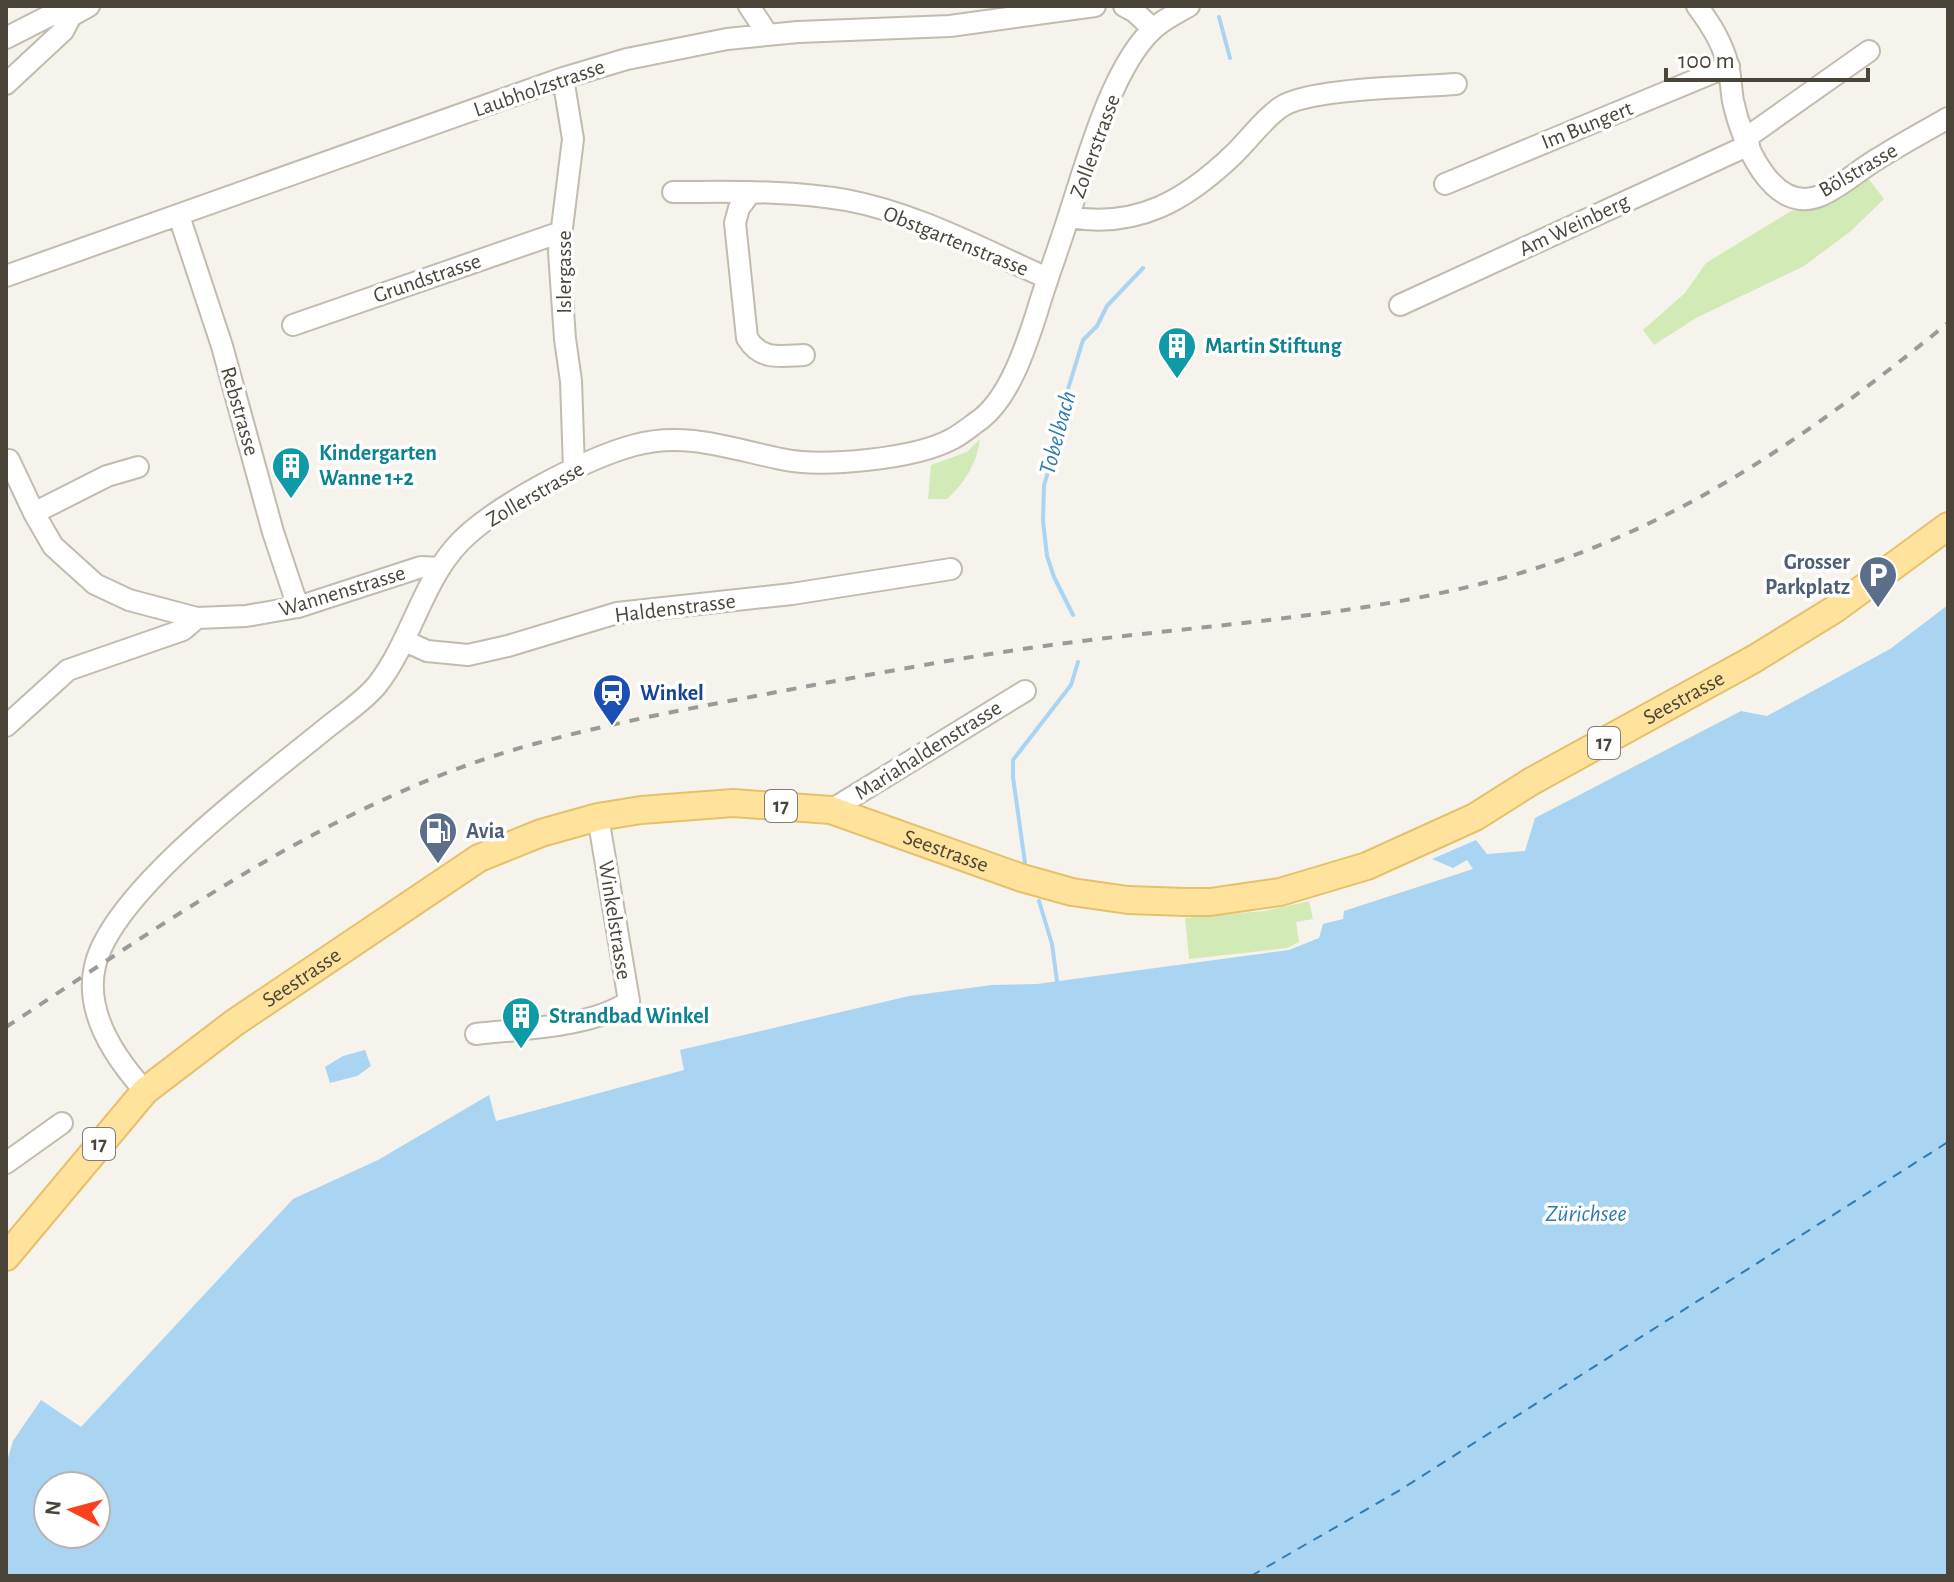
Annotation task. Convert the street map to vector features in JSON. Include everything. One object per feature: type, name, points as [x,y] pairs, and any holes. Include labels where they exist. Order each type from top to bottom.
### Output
[{"type":"main road","name":"Seestrasse","points":[[6,1257],[145,1091],[234,1023],[479,858],[541,833],[598,817],[641,810],[733,803],[831,810],[1022,878],[1072,892],[1128,900],[1185,902],[1235,898],[1293,888],[1367,866],[1475,817],[1521,788],[1754,659],[1835,609],[1948,526]]},
{"type":"street","points":[[749,6],[768,35]]},
{"type":"street","name":"Laubholzstrasse","points":[[6,276],[563,78],[679,47],[768,35],[950,26],[1095,6]]},
{"type":"street","points":[[1124,6],[1153,29]]},
{"type":"street","name":"Zollerstrasse","points":[[145,1091],[118,1061],[103,1031],[95,1002],[94,968],[103,943],[132,901],[190,841],[375,687],[405,641],[440,568],[459,543],[484,522],[574,468],[635,445],[670,439],[706,441],[786,460],[843,463],[902,454],[951,440],[986,415],[1014,374],[1095,132],[1125,70],[1153,29],[1189,6]]},
{"type":"street","name":"Bölstrasse","points":[[1697,6],[1717,34],[1729,66],[1733,104],[1747,141],[1767,180],[1783,195],[1801,199],[1821,196],[1878,158],[1948,118]]},
{"type":"street","points":[[6,38],[51,15],[80,11]]},
{"type":"street","points":[[6,84],[80,11]]},
{"type":"street","name":"Am Weinberg","points":[[1400,305],[1747,141],[1869,51]]},
{"type":"street","name":"Im Bungert","points":[[1445,184],[1729,66]]},
{"type":"street","name":"Islergasse","points":[[563,78],[573,139],[559,252],[571,381],[574,468]]},
{"type":"street","points":[[1069,217],[1090,221],[1139,214],[1167,206],[1193,190],[1281,107],[1295,100],[1325,94],[1456,84]]},
{"type":"street","name":"Obstgartenstrasse","points":[[673,192],[751,192],[846,200],[905,216],[1047,278]]},
{"type":"street","points":[[751,192],[739,208],[735,223],[747,338],[754,349],[771,356],[804,355]]},
{"type":"street","name":"Rebstrasse","points":[[179,216],[222,346],[273,532],[298,607]]},
{"type":"street","name":"Grundstrasse","points":[[293,325],[561,232]]},
{"type":"street","name":"Wannenstrasse","points":[[9,460],[53,546],[95,584],[129,600],[197,618],[246,616],[298,607],[421,567],[440,568]]},
{"type":"street","points":[[34,513],[107,476],[138,467]]},
{"type":"street","name":"Haldenstrasse","points":[[405,641],[427,651],[468,655],[617,613],[792,594],[951,569]]},
{"type":"street","name":"Wannenstrasse","points":[[6,726],[68,670],[183,630],[197,618]]},
{"type":"street","name":"Mariahaldenstrasse","points":[[831,810],[1025,691]]},
{"type":"street","name":"Winkelstrasse","points":[[476,1034],[564,1024],[617,1010],[629,1001],[598,817]]},
{"type":"street","points":[[6,1163],[62,1123]]},
{"type":"green space","points":[[1865,174],[1884,199],[1851,231],[1804,266],[1696,318],[1654,345],[1643,330],[1685,293],[1706,263],[1791,211],[1807,209]]},
{"type":"green space","points":[[980,439],[973,464],[959,486],[947,499],[928,499],[931,465],[967,452]]},
{"type":"green space","points":[[1309,901],[1313,919],[1296,922],[1299,942],[1287,948],[1189,959],[1185,918],[1264,911]]},
{"type":"water","name":"Zürichsee","points":[[1948,605],[1948,1576],[6,1576],[6,1465],[13,1441],[41,1400],[81,1427],[293,1199],[378,1160],[489,1095],[496,1121],[684,1070],[680,1050],[909,996],[992,985],[1037,984],[1289,950],[1319,938],[1323,924],[1343,919],[1344,911],[1473,869],[1467,860],[1453,868],[1432,859],[1476,840],[1487,854],[1525,851],[1535,818],[1741,711],[1767,716],[1890,649]]},
{"type":"water","points":[[365,1050],[371,1066],[357,1076],[330,1083],[325,1067],[343,1056]]},
{"type":"waterway","name":"Tobelbach","points":[[1219,17],[1230,58]]},
{"type":"waterway","name":"Tobelbach","points":[[1073,615],[1047,556],[1043,521],[1044,485],[1058,441],[1058,422],[1083,340],[1097,326],[1107,306],[1143,268]]},
{"type":"waterway","name":"Tobelbach","points":[[1025,863],[1013,760],[1071,685],[1078,662]]},
{"type":"waterway","name":"Tobelbach","points":[[1039,901],[1052,944],[1057,981]]},
{"type":"ferry route","points":[[1251,1576],[1400,1490],[1948,1142]]},
{"type":"railway","points":[[6,1027],[195,904],[326,828],[393,795],[462,767],[534,744],[673,712],[976,656],[1279,619],[1415,598],[1482,584],[1548,564],[1658,519],[1746,470],[1829,415],[1948,323]]},
{"type":"place","name":"Martin Stiftung","points":[[1177,380]]},
{"type":"place","name":"Kindergarten Wanne 1+2","points":[[291,500]]},
{"type":"place","name":"Grosser Parkplatz","points":[[1878,609]]},
{"type":"place","name":"Winkel","points":[[612,727]]},
{"type":"place","name":"Avia","points":[[438,865]]},
{"type":"place","name":"Strandbad Winkel","points":[[521,1050]]}]
